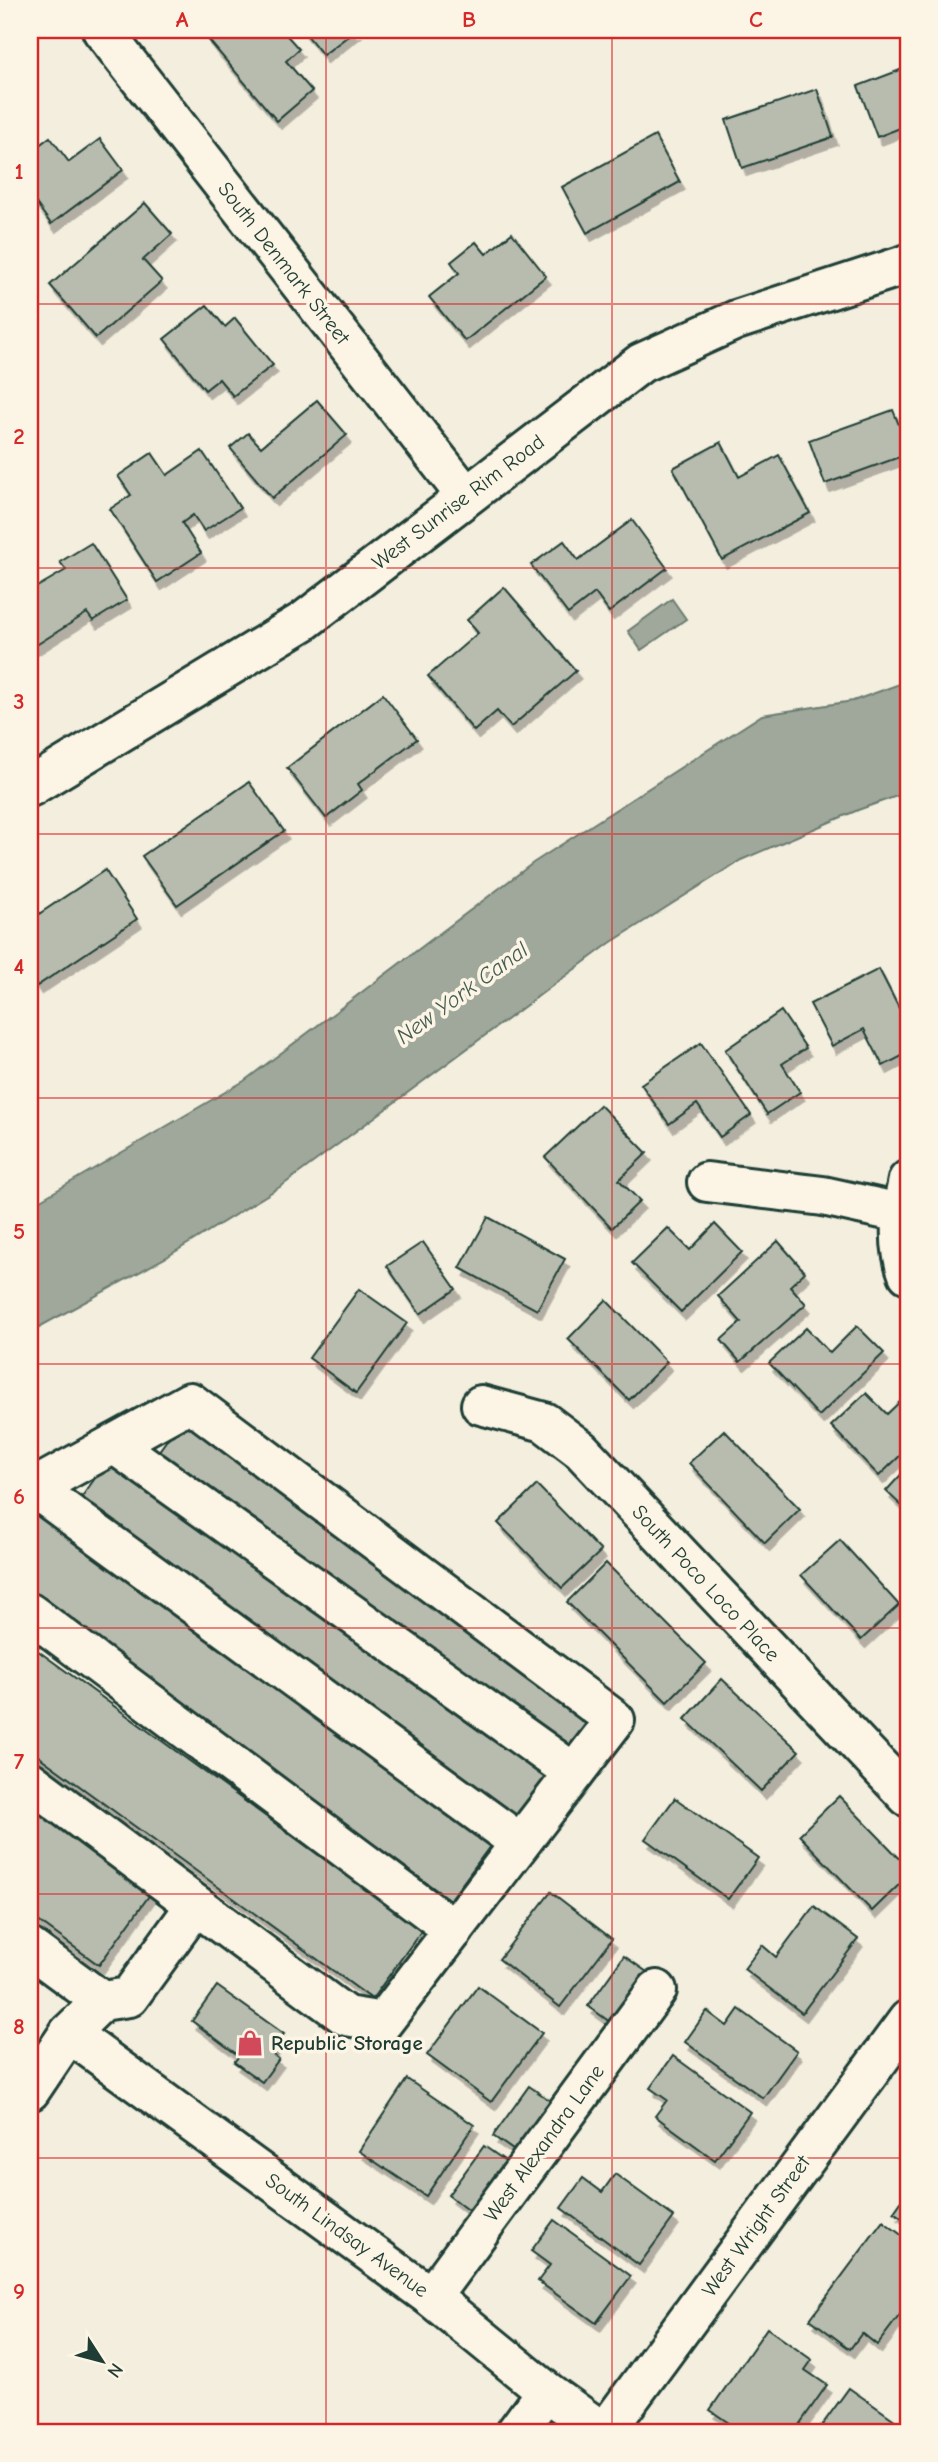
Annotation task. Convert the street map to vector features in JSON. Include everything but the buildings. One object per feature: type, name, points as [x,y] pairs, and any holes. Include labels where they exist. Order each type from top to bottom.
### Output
[{"type":"street","name":"South Denmark Street","points":[[102,30],[466,496]]},
{"type":"street","name":"West Sunrise Rim Road","points":[[30,787],[304,621],[641,363],[736,320],[908,264]]},
{"type":"street","points":[[707,1182],[823,1196],[904,1196],[900,1232],[908,1274]]},
{"type":"street","points":[[30,1781],[346,2016],[383,2022],[615,1720],[190,1402],[32,1489],[520,1843]]},
{"type":"street","name":"South Poco Loco Place","points":[[481,1405],[544,1422],[581,1450],[908,1797]]},
{"type":"street","points":[[114,1444],[574,1773]]},
{"type":"street","points":[[30,1613],[454,1930]]},
{"type":"street","points":[[30,1948],[102,2001],[129,1997],[195,1905]]},
{"type":"street","name":"West Alexandra Lane","points":[[431,2297],[657,1990]]},
{"type":"street","points":[[36,2069],[78,2039],[102,2001]]},
{"type":"street","name":"West Wright Street","points":[[604,2432],[908,2020]]},
{"type":"street","name":"South Lindsay Avenue","points":[[78,2039],[431,2297],[546,2391],[604,2432]]},
{"type":"street","points":[[516,2432],[546,2391]]},
{"type":"water","points":[[672,599],[686,619],[641,650],[628,631]]},
{"type":"water","name":"New York Canal","points":[[908,681],[908,792],[858,810],[741,860],[610,943],[283,1185],[165,1258],[30,1332],[30,1206],[244,1081],[533,863],[762,715],[853,701]]},
{"type":"place","name":"Republic Storage","points":[[250,2043]]}]
